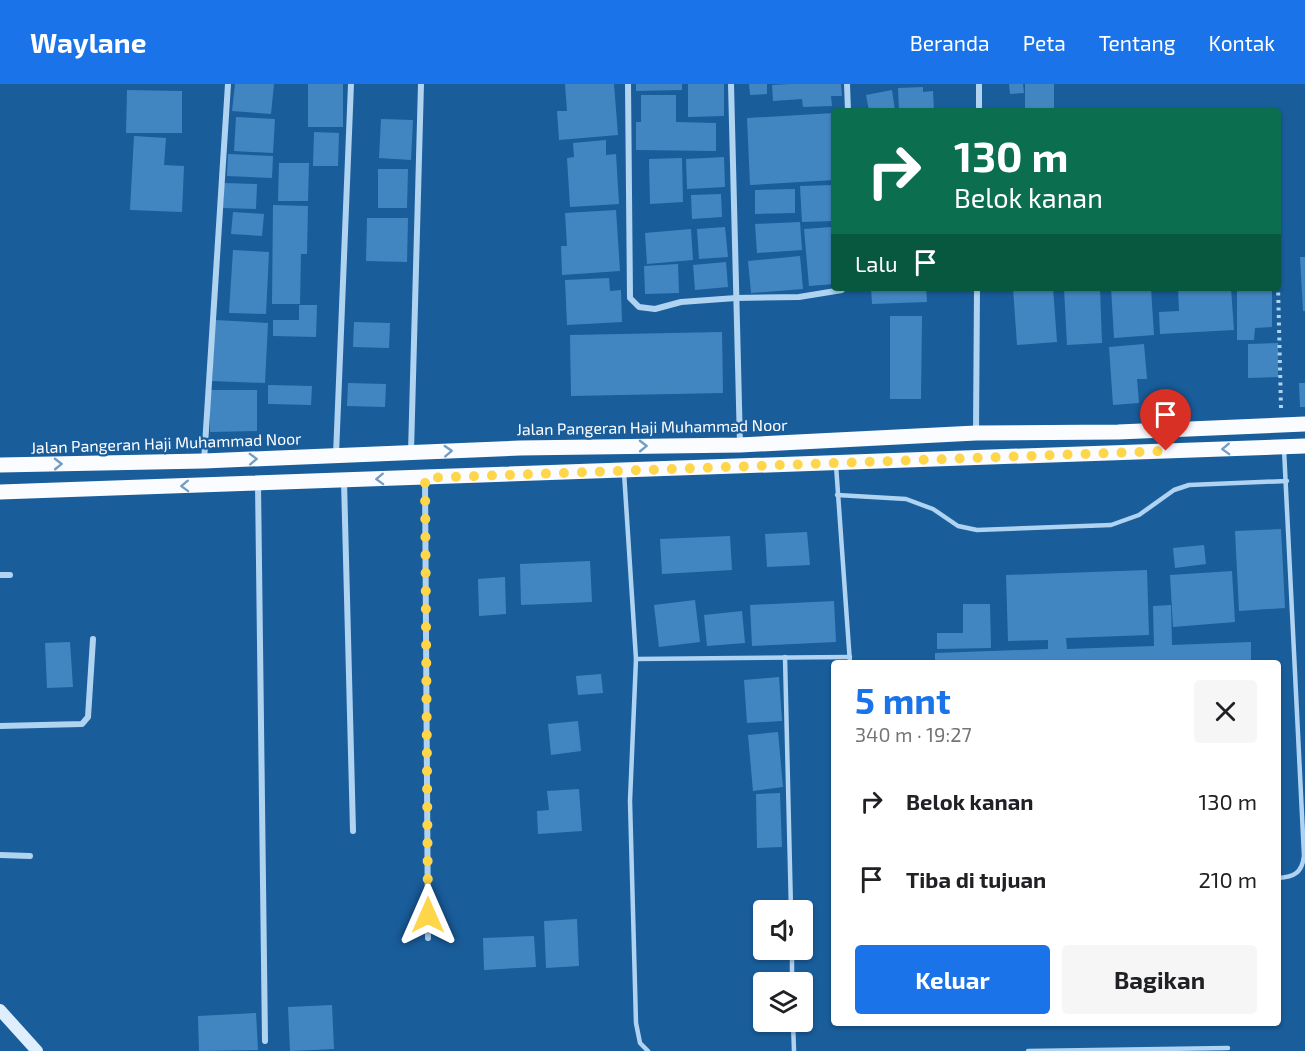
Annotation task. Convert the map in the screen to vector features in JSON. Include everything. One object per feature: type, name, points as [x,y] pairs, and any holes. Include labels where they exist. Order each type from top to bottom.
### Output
[{"type":"main road","points":[[1281,424],[1284,447]]},
{"type":"main road","name":"Jalan Pangeran Haji Muhammad Noor","points":[[0,465],[204,461],[520,447],[740,445],[976,433],[1118,432],[1305,424]]},
{"type":"main road","points":[[1260,425],[1260,448]]},
{"type":"main road","points":[[0,492],[1305,446]]},
{"type":"main road","points":[[520,447],[524,473]]},
{"type":"main road","points":[[0,1010],[37,1051]]},
{"type":"street","points":[[204,461],[228,84]]},
{"type":"street","points":[[336,456],[351,84]]},
{"type":"street","points":[[411,453],[421,84]]},
{"type":"street","points":[[628,84],[630,298],[639,307],[655,309],[681,302],[799,297],[836,291]]},
{"type":"street","points":[[732,84],[740,445]]},
{"type":"street","points":[[847,84],[848,108]]},
{"type":"street","points":[[979,84],[979,108]]},
{"type":"street","points":[[976,433],[977,291]]},
{"type":"street","points":[[425,478],[428,938]]},
{"type":"street","points":[[344,480],[353,831]]},
{"type":"street","points":[[258,484],[265,1041]]},
{"type":"street","points":[[0,575],[10,575]]},
{"type":"street","points":[[0,726],[82,724],[88,717],[93,639]]},
{"type":"street","points":[[0,855],[30,856]]},
{"type":"lane","points":[[1281,878],[1291,877],[1299,872],[1303,866],[1304,856],[1284,447]]},
{"type":"lane","points":[[636,659],[785,657],[850,660],[836,462]]},
{"type":"lane","points":[[624,471],[636,659],[630,801],[636,1023],[640,1043],[648,1051]]},
{"type":"lane","points":[[837,495],[906,499],[933,509],[958,526],[977,530],[1111,525],[1139,515],[1174,490],[1189,485],[1287,481]]},
{"type":"lane","points":[[785,657],[791,900]]},
{"type":"lane","points":[[793,1032],[794,1051]]},
{"type":"lane","points":[[1028,1051],[1228,1048]]},
{"type":"path","points":[[1278,291],[1281,424]]},
{"type":"building","points":[[235,84],[274,84],[271,114],[232,111]]},
{"type":"building","points":[[308,84],[343,84],[343,127],[308,127]]},
{"type":"building","points":[[565,84],[614,84],[618,135],[559,140],[557,111],[567,111]]},
{"type":"building","points":[[636,84],[682,84],[682,90],[636,91]]},
{"type":"building","points":[[688,84],[724,84],[724,116],[688,117]]},
{"type":"building","points":[[749,84],[767,84],[767,94],[750,95]]},
{"type":"building","points":[[841,84],[842,96],[831,96],[832,106],[803,107],[802,99],[773,101],[772,85]]},
{"type":"building","points":[[1009,84],[1023,84],[1024,93],[1010,94]]},
{"type":"building","points":[[1025,84],[1054,84],[1054,108],[1025,108]]},
{"type":"building","points":[[923,87],[923,92],[933,91],[934,108],[899,108],[898,88]]},
{"type":"building","points":[[127,90],[182,91],[182,133],[126,133]]},
{"type":"building","points":[[892,90],[895,108],[868,108],[866,95]]},
{"type":"building","points":[[641,95],[676,95],[676,122],[716,123],[716,151],[636,150],[636,122],[641,122]]},
{"type":"building","points":[[831,113],[831,180],[750,185],[747,118]]},
{"type":"building","points":[[236,117],[275,119],[273,153],[234,151]]},
{"type":"building","points":[[381,119],[413,120],[411,160],[379,158]]},
{"type":"building","points":[[314,132],[339,133],[338,166],[313,166]]},
{"type":"building","points":[[134,136],[166,138],[164,165],[184,166],[182,212],[130,210]]},
{"type":"building","points":[[606,140],[606,155],[616,154],[619,204],[570,207],[567,158],[574,157],[573,143]]},
{"type":"building","points":[[228,154],[273,156],[272,178],[227,176]]},
{"type":"building","points":[[724,157],[725,187],[687,189],[686,159]]},
{"type":"building","points":[[682,158],[683,202],[650,204],[649,159]]},
{"type":"building","points":[[279,163],[309,163],[308,201],[278,201]]},
{"type":"building","points":[[378,169],[408,169],[407,208],[378,208]]},
{"type":"building","points":[[224,183],[257,184],[256,209],[223,208]]},
{"type":"building","points":[[831,185],[831,221],[802,222],[800,186]]},
{"type":"building","points":[[795,189],[795,213],[755,214],[755,190]]},
{"type":"building","points":[[721,194],[722,217],[692,219],[691,195]]},
{"type":"building","points":[[273,205],[308,206],[307,254],[301,254],[300,304],[272,304]]},
{"type":"building","points":[[616,210],[620,271],[562,275],[561,246],[567,246],[565,213]]},
{"type":"building","points":[[233,212],[264,214],[262,236],[231,234]]},
{"type":"building","points":[[367,218],[408,218],[407,262],[366,261]]},
{"type":"building","points":[[800,222],[802,250],[757,253],[755,224]]},
{"type":"building","points":[[725,227],[728,257],[699,259],[697,229]]},
{"type":"building","points":[[831,227],[831,284],[809,286],[804,229]]},
{"type":"building","points":[[691,229],[693,260],[647,264],[645,233]]},
{"type":"building","points":[[233,250],[269,252],[266,314],[229,313]]},
{"type":"building","points":[[800,256],[803,289],[751,293],[748,261]]},
{"type":"building","points":[[1300,257],[1305,257],[1305,311],[1303,311]]},
{"type":"building","points":[[726,262],[728,287],[695,290],[693,265]]},
{"type":"building","points":[[678,264],[679,293],[645,294],[644,266]]},
{"type":"building","points":[[609,278],[610,291],[621,290],[622,322],[567,325],[565,280]]},
{"type":"building","points":[[871,291],[926,291],[927,302],[872,304]]},
{"type":"building","points":[[1013,291],[1053,291],[1057,342],[1017,345]]},
{"type":"building","points":[[1064,291],[1100,291],[1102,343],[1067,345]]},
{"type":"building","points":[[1111,291],[1151,291],[1154,335],[1114,338]]},
{"type":"building","points":[[1178,291],[1231,291],[1234,330],[1160,334],[1159,312],[1179,311]]},
{"type":"building","points":[[1237,291],[1272,291],[1272,327],[1255,328],[1254,340],[1237,340]]},
{"type":"building","points":[[299,305],[317,305],[316,337],[273,336],[273,320],[299,320]]},
{"type":"building","points":[[890,316],[922,316],[921,399],[890,399]]},
{"type":"building","points":[[215,320],[268,323],[265,383],[212,381]]},
{"type":"building","points":[[354,322],[390,323],[389,348],[353,347]]},
{"type":"building","points":[[722,332],[723,393],[571,396],[570,335]]},
{"type":"building","points":[[1278,343],[1278,377],[1248,378],[1248,344]]},
{"type":"building","points":[[1144,344],[1147,379],[1137,379],[1139,403],[1113,405],[1109,347]]},
{"type":"building","points":[[348,383],[386,384],[385,407],[347,406]]},
{"type":"building","points":[[1299,383],[1305,383],[1305,407],[1300,407]]},
{"type":"building","points":[[268,385],[312,386],[311,405],[268,404]]},
{"type":"building","points":[[210,390],[257,390],[257,431],[210,432]]},
{"type":"building","points":[[1281,529],[1285,608],[1239,611],[1235,531]]},
{"type":"building","points":[[807,532],[810,565],[767,567],[765,534]]},
{"type":"building","points":[[730,536],[732,570],[662,574],[660,539]]},
{"type":"building","points":[[1204,545],[1206,564],[1175,568],[1173,548]]},
{"type":"building","points":[[590,561],[592,602],[521,605],[520,564]]},
{"type":"building","points":[[1147,570],[1149,635],[1066,638],[1067,649],[1154,646],[1153,606],[1171,605],[1172,645],[1251,642],[1251,660],[935,660],[935,653],[1048,649],[1048,640],[1008,641],[1006,575]]},
{"type":"building","points":[[1232,571],[1235,622],[1173,627],[1170,575]]},
{"type":"building","points":[[505,577],[506,614],[479,616],[478,579]]},
{"type":"building","points":[[695,600],[700,642],[659,647],[654,605]]},
{"type":"building","points":[[834,601],[836,642],[752,646],[750,605]]},
{"type":"building","points":[[963,604],[990,604],[991,648],[937,649],[937,633],[963,633]]},
{"type":"building","points":[[742,611],[745,643],[707,646],[704,615]]},
{"type":"building","points":[[70,642],[73,687],[47,688],[45,643]]},
{"type":"building","points":[[601,674],[603,693],[578,695],[576,676]]},
{"type":"building","points":[[779,677],[782,721],[747,723],[744,680]]},
{"type":"building","points":[[578,721],[581,751],[551,755],[548,724]]},
{"type":"building","points":[[778,732],[783,787],[753,791],[748,735]]},
{"type":"building","points":[[579,789],[582,831],[538,834],[537,811],[549,810],[547,791]]},
{"type":"building","points":[[780,793],[782,847],[757,848],[756,794]]},
{"type":"building","points":[[577,919],[579,966],[546,968],[544,921]]},
{"type":"building","points":[[534,936],[536,967],[484,970],[483,938]]},
{"type":"building","points":[[332,1005],[334,1049],[290,1051],[288,1007]]},
{"type":"building","points":[[256,1013],[258,1050],[199,1051],[198,1016]]},
{"type":"route","points":[[428,915],[425,478],[1166,451]]}]
